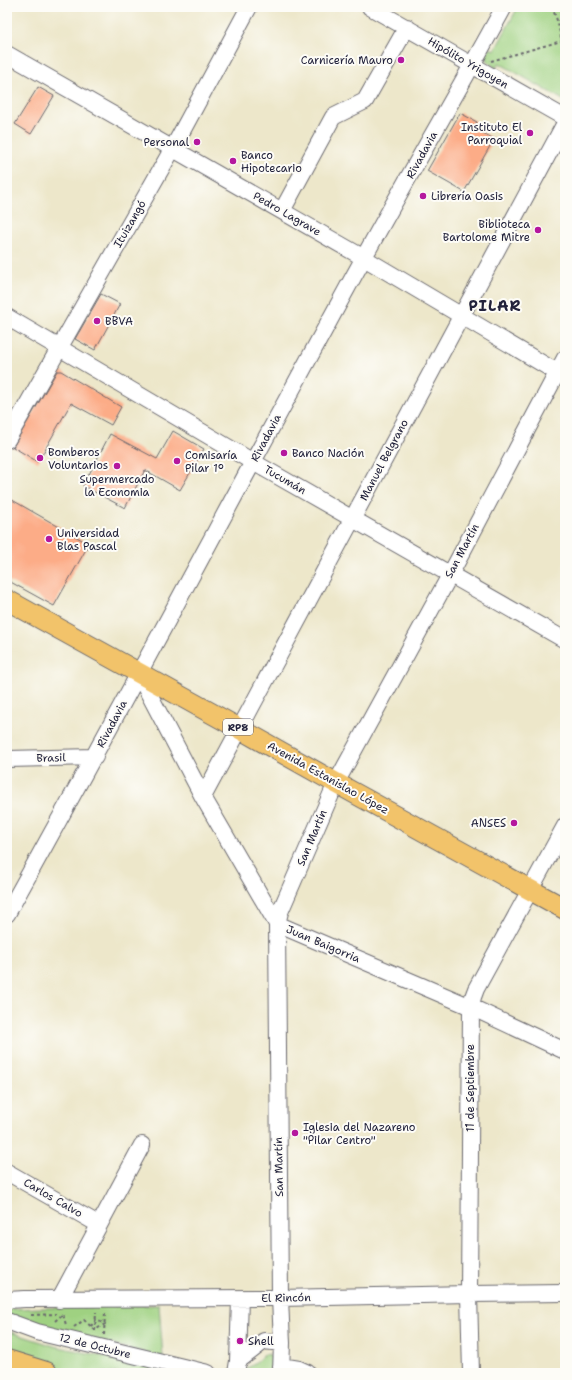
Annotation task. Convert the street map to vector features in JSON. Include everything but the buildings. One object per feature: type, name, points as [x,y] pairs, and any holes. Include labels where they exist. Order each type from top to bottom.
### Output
[{"type":"highway","points":[[7,1361],[46,1373]]},
{"type":"main road","name":"Avenida Estanislao López","points":[[7,600],[565,909]]},
{"type":"street","name":"Ituizangó","points":[[7,440],[173,148],[249,7]]},
{"type":"street","name":"Hipólito Yrigoyen","points":[[370,7],[565,118]]},
{"type":"street","name":"Rivadavia","points":[[7,914],[95,756],[138,673],[364,258],[504,7]]},
{"type":"street","points":[[282,211],[333,117],[365,101],[407,27]]},
{"type":"street","name":"Pedro Lagrave","points":[[7,54],[364,258],[461,316],[563,369]]},
{"type":"street","name":"Manuel Belgrano","points":[[204,797],[565,123]]},
{"type":"street","name":"Tucumán","points":[[7,317],[253,462],[565,640]]},
{"type":"street","name":"San Martín","points":[[281,1369],[282,1343],[280,1298],[277,924],[280,912],[336,783],[563,369]]},
{"type":"street","name":"Juan Baigorria","points":[[138,673],[204,797],[277,924],[471,1007],[565,1051]]},
{"type":"street","name":"Brasil","points":[[7,759],[95,756]]},
{"type":"street","name":"11 de Septiembre","points":[[471,1373],[469,1294],[471,1007],[476,989],[565,826]]},
{"type":"street","points":[[61,1307],[98,1224],[142,1144]]},
{"type":"street","name":"Carlos Calvo","points":[[7,1172],[98,1224]]},
{"type":"street","name":"El Rincón","points":[[7,1300],[25,1299],[61,1307],[240,1299],[565,1293]]},
{"type":"street","points":[[237,1367],[240,1299]]},
{"type":"street","name":"12 de Octubre","points":[[7,1321],[37,1332],[208,1373]]},
{"type":"street","points":[[237,1367],[264,1341],[282,1343]]},
{"type":"street","points":[[281,1369],[300,1369],[308,1373]]},
{"type":"path","points":[[551,7],[556,13],[560,27],[561,41],[565,51]]},
{"type":"path","points":[[472,66],[565,40]]},
{"type":"path","points":[[61,1307],[70,1313]]},
{"type":"path","points":[[27,1315],[33,1316],[61,1307]]},
{"type":"path","points":[[55,1322],[61,1307]]},
{"type":"path","points":[[61,1307],[67,1330],[61,1326]]},
{"type":"path","points":[[94,1336],[96,1312]]},
{"type":"path","points":[[89,1313],[105,1312],[104,1339]]},
{"type":"path","points":[[65,1322],[74,1327],[84,1320],[95,1330]]},
{"type":"path","points":[[95,1321],[96,1320],[105,1324]]},
{"type":"path","points":[[91,1326],[95,1321]]},
{"type":"path","points":[[95,1330],[105,1324]]},
{"type":"green space","points":[[518,7],[565,7],[565,101],[499,63],[496,68],[488,62],[486,55],[489,48],[495,50]]},
{"type":"green space","points":[[159,1305],[163,1357],[7,1318],[7,1309]]},
{"type":"green space","points":[[7,1331],[54,1346],[183,1373],[67,1373],[7,1352]]},
{"type":"green space","points":[[263,1355],[270,1355],[272,1360],[271,1366],[267,1373],[248,1373],[247,1368],[256,1363]]},
{"type":"place","name":"Carnicería Mauro","points":[[401,60]]},
{"type":"place","name":"Instituto El Parroquial","points":[[530,133]]},
{"type":"place","name":"Personal","points":[[197,142]]},
{"type":"place","name":"Banco Hipotecario","points":[[233,161]]},
{"type":"place","name":"Librería Oasis","points":[[423,196]]},
{"type":"place","name":"Biblioteca Bartolome Mitre","points":[[538,230]]},
{"type":"place","name":"BBVA","points":[[97,321]]},
{"type":"place","name":"Banco Nación","points":[[284,453]]},
{"type":"place","name":"Bomberos Voluntarios","points":[[40,458]]},
{"type":"place","name":"Comisaría Pilar 1°","points":[[177,461]]},
{"type":"place","name":"Supermercado la Economia","points":[[117,466]]},
{"type":"place","name":"Universidad Blas Pascal","points":[[49,539]]},
{"type":"place","name":"ANSES","points":[[514,823]]},
{"type":"place","name":"Iglesia del Nazareno \"Pilar Centro\"","points":[[295,1133]]},
{"type":"place","name":"Shell","points":[[240,1341]]},
{"type":"district","name":"PILAR","points":[[495,306]]}]
